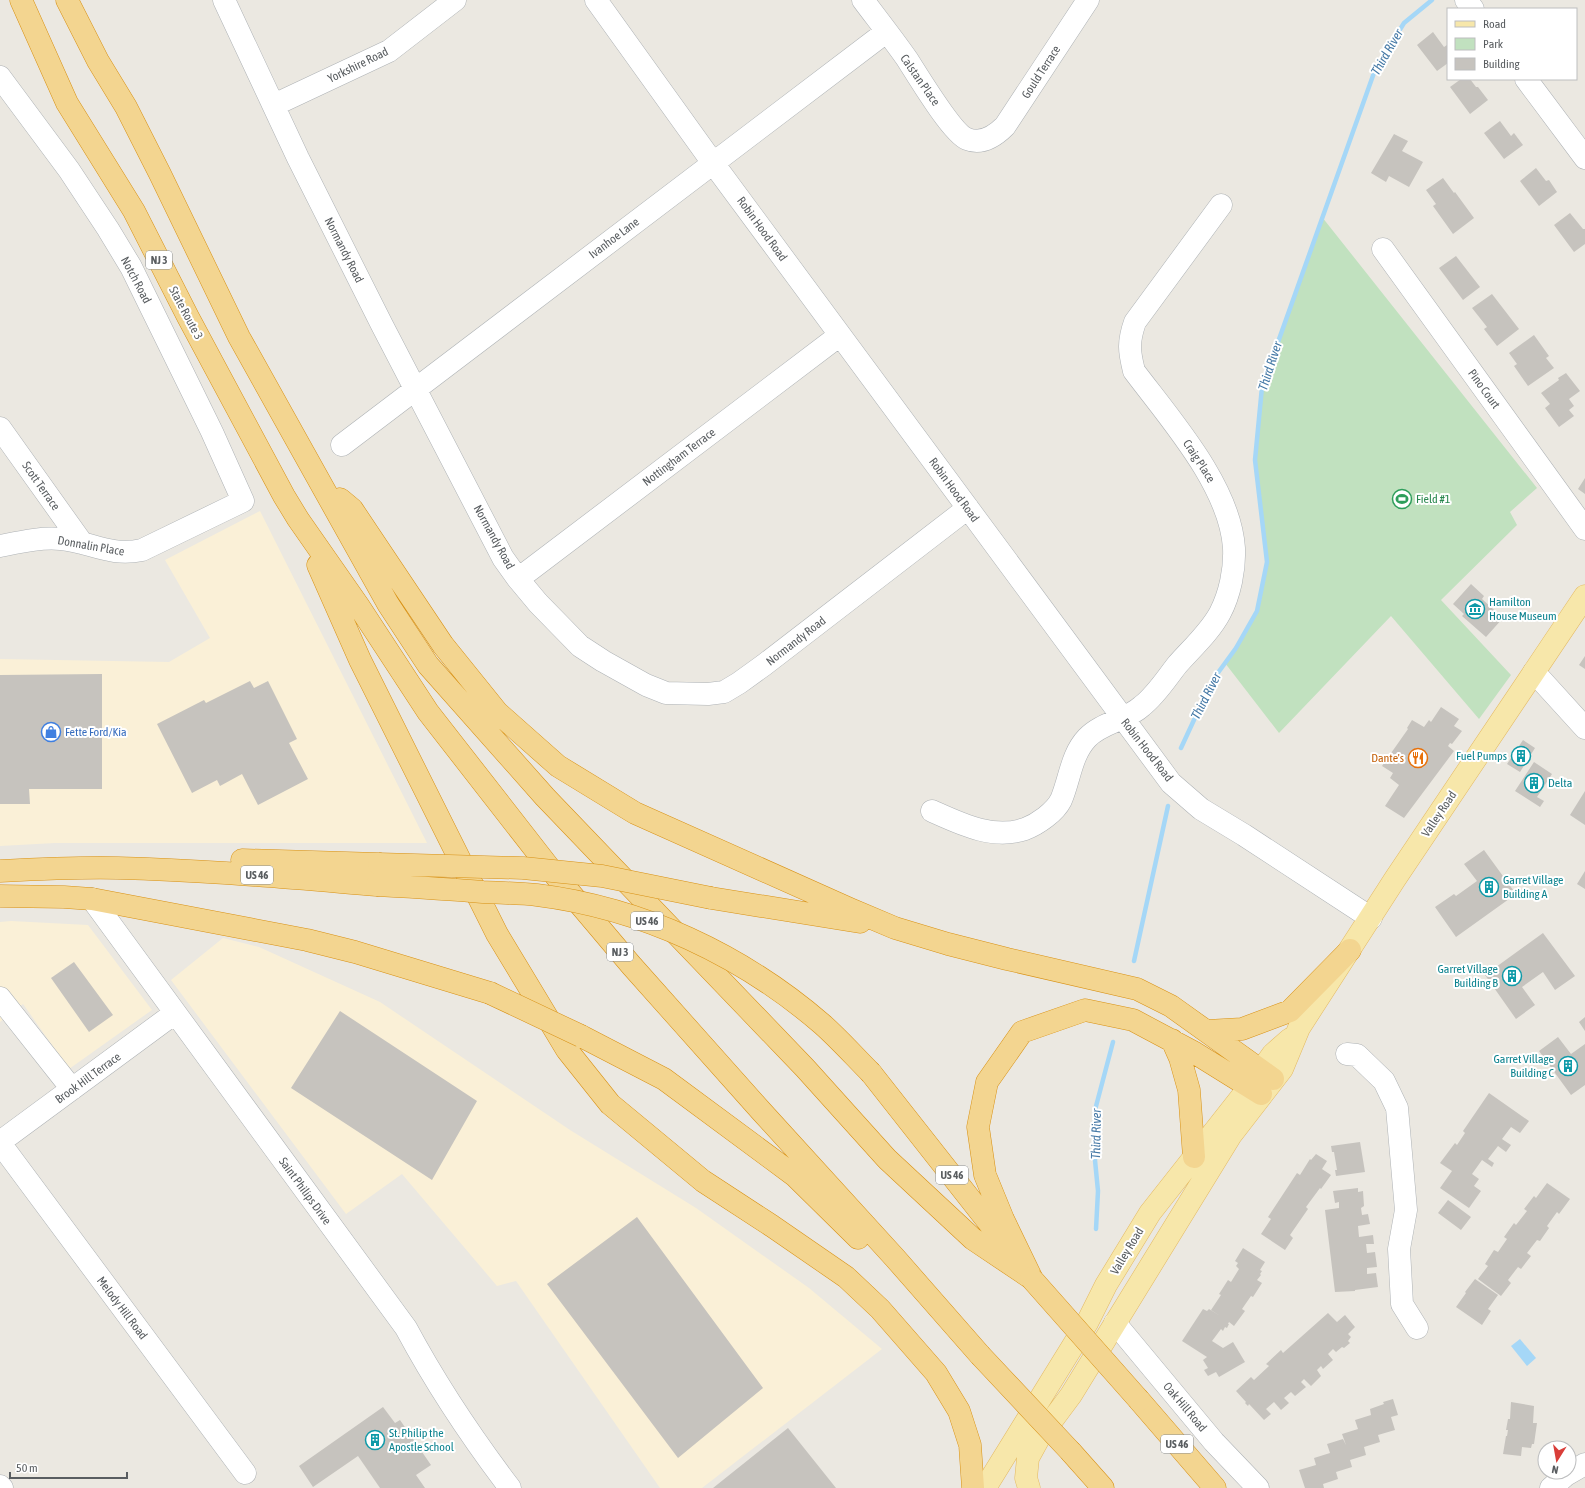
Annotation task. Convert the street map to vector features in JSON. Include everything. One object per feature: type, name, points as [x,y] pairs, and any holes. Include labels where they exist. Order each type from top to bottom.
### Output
[{"type":"highway","name":"State Route 3","points":[[21,0],[67,103],[134,211],[188,317],[298,519]]},
{"type":"highway","points":[[67,0],[98,61],[126,107]]},
{"type":"highway","points":[[81,0],[91,28],[126,107],[239,337],[388,604],[428,665],[544,797],[805,1068],[888,1159],[973,1239],[1031,1278]]},
{"type":"highway","points":[[321,483],[352,509],[442,645],[498,712],[558,766],[635,812],[895,928]]},
{"type":"highway","name":"NJ 3","points":[[298,519],[358,605],[428,712],[555,875],[636,971],[895,1258],[980,1355]]},
{"type":"highway","points":[[298,519],[360,660],[497,934],[567,1050],[610,1104],[703,1181],[846,1277],[880,1309],[936,1374],[959,1411],[970,1445],[973,1488]]},
{"type":"highway","points":[[161,869],[214,860],[523,868],[602,876],[711,898],[895,928],[984,953],[1137,989],[1171,1006],[1206,1031],[1261,1082]]},
{"type":"highway","name":"US 46","points":[[0,871],[99,868],[161,869],[536,895],[607,909],[656,925],[709,948],[768,982],[822,1025],[871,1073],[1031,1278],[1215,1488]]},
{"type":"highway","points":[[0,896],[92,899],[307,940],[355,952],[490,993],[581,1036],[664,1080],[795,1176],[980,1355],[1103,1488]]},
{"type":"highway","points":[[1206,1031],[1242,1029],[1290,1011],[1350,950]]},
{"type":"highway","points":[[1031,1278],[984,1175],[978,1127],[987,1082],[1022,1032],[1085,1010],[1134,1020],[1172,1040],[1261,1082]]},
{"type":"highway","points":[[1172,1040],[1180,1058],[1189,1090],[1194,1157]]},
{"type":"highway","points":[[956,1488],[970,1445]]},
{"type":"main road","name":"Valley Road","points":[[1029,1488],[1026,1478],[1028,1458],[1039,1438],[1072,1395],[1231,1135],[1261,1082],[1273,1054],[1296,1034],[1400,873],[1585,596]]},
{"type":"main road","name":"Valley Road","points":[[985,1488],[1087,1323],[1106,1285],[1150,1213],[1194,1157],[1261,1082]]},
{"type":"street","name":"Normandy Road","points":[[224,0],[298,158],[415,389],[503,558],[538,603],[580,646],[603,661],[646,685],[666,693],[708,694],[724,692],[764,666],[968,508]]},
{"type":"street","name":"Yorkshire Road","points":[[274,105],[389,51],[455,0]]},
{"type":"street","name":"Robin Hood Road","points":[[596,0],[840,336],[1171,783],[1201,809],[1244,835],[1371,918]]},
{"type":"street","name":"Calstan Place","points":[[863,0],[954,129],[967,139],[982,141],[989,139]]},
{"type":"street","name":"Gould Terrace","points":[[989,139],[996,136],[1005,126],[1088,0]]},
{"type":"street","points":[[1466,0],[1472,8]]},
{"type":"street","name":"Ivanhoe Lane","points":[[342,445],[886,32]]},
{"type":"street","name":"Notch Road","points":[[0,77],[69,170],[108,229],[131,268],[212,432],[243,501]]},
{"type":"street","points":[[1527,80],[1585,158]]},
{"type":"street","name":"Craig Place","points":[[932,811],[972,828],[991,832],[1009,832],[1025,829],[1045,817],[1060,801],[1071,767],[1087,738],[1102,726],[1122,718],[1141,707],[1156,692],[1220,614],[1232,573],[1234,548],[1230,523],[1214,483],[1200,460],[1134,371],[1130,355],[1130,337],[1135,322],[1221,205]]},
{"type":"street","name":"Pino Court","points":[[1383,249],[1585,529]]},
{"type":"street","name":"Nottingham Terrace","points":[[518,579],[840,336]]},
{"type":"street","name":"Scott Terrace","points":[[0,428],[82,544]]},
{"type":"street","name":"Donnalin Place","points":[[0,546],[43,539],[60,539],[75,541],[82,544],[119,552],[142,550],[243,501]]},
{"type":"street","points":[[1534,672],[1585,728]]},
{"type":"street","name":"Saint Philips Drive","points":[[92,899],[406,1328],[421,1356],[452,1405],[490,1462],[510,1488]]},
{"type":"street","points":[[0,998],[72,1089]]},
{"type":"street","name":"Brook Hill Terrace","points":[[0,1142],[175,1014]]},
{"type":"street","points":[[1347,1054],[1357,1055],[1384,1081],[1397,1108],[1406,1210],[1399,1249],[1402,1304],[1417,1328]]},
{"type":"street","name":"Melody Hill Road","points":[[0,1142],[245,1473]]},
{"type":"street","name":"Oak Hill Road","points":[[1115,1323],[1214,1442],[1258,1488]]},
{"type":"street","points":[[1551,1488],[1566,1475],[1585,1464]]},
{"type":"shaded area","points":[[260,511],[427,843],[55,843],[0,846],[0,659],[169,662],[210,638],[165,560]]},
{"type":"shaded area","points":[[11,921],[88,925],[152,1010],[69,1069],[23,1004],[0,1022],[0,922]]},
{"type":"shaded area","points":[[223,938],[259,947],[380,1002],[570,1130],[696,1208],[809,1288],[882,1349],[702,1488],[660,1488],[516,1281],[497,1286],[402,1174],[346,1214],[171,980]]},
{"type":"green space","points":[[1322,217],[1537,488],[1510,512],[1517,525],[1441,600],[1511,675],[1479,719],[1391,616],[1279,733],[1225,663],[1236,648],[1257,611],[1267,562],[1255,460],[1262,387]]},
{"type":"water","points":[[1520,1339],[1536,1358],[1527,1366],[1511,1346]]},
{"type":"building","points":[[1433,32],[1444,47],[1447,45],[1447,64],[1437,71],[1417,45]]},
{"type":"building","points":[[1460,80],[1471,80],[1488,100],[1470,114],[1450,87]]},
{"type":"building","points":[[1500,121],[1511,136],[1514,133],[1523,145],[1504,159],[1484,133]]},
{"type":"building","points":[[1394,134],[1408,141],[1402,151],[1423,162],[1409,187],[1389,176],[1386,182],[1371,173]]},
{"type":"building","points":[[1536,168],[1546,181],[1549,180],[1557,192],[1539,206],[1520,181]]},
{"type":"building","points":[[1443,178],[1474,218],[1453,234],[1433,206],[1436,204],[1426,190]]},
{"type":"building","points":[[1570,213],[1583,229],[1585,229],[1585,244],[1574,252],[1554,225]]},
{"type":"building","points":[[1456,256],[1480,287],[1463,300],[1439,268]]},
{"type":"building","points":[[1492,294],[1519,329],[1497,346],[1484,329],[1487,327],[1472,308]]},
{"type":"building","points":[[1534,335],[1549,356],[1546,358],[1554,368],[1528,386],[1514,366],[1517,364],[1509,353]]},
{"type":"building","points":[[1566,373],[1580,391],[1569,399],[1574,406],[1569,410],[1574,416],[1559,427],[1545,408],[1550,404],[1541,393]]},
{"type":"building","points":[[1585,478],[1585,494],[1578,489]]},
{"type":"building","name":"Hamilton House Museum","points":[[1471,584],[1484,596],[1482,599],[1503,618],[1486,637],[1462,616],[1464,614],[1453,604]]},
{"type":"building","points":[[1585,656],[1585,669],[1579,665]]},
{"type":"building","name":"Fette Ford/Kia","points":[[102,674],[102,789],[29,789],[30,804],[0,804],[0,675]]},
{"type":"building","points":[[250,681],[254,688],[268,681],[297,739],[289,743],[308,779],[258,805],[242,774],[220,786],[217,780],[192,793],[157,724],[204,700],[206,703]]},
{"type":"building","name":"Dante's","points":[[1441,707],[1459,719],[1454,726],[1462,731],[1452,744],[1450,743],[1448,746],[1454,751],[1404,818],[1385,806],[1399,785],[1390,778],[1393,773],[1382,766],[1408,729],[1407,728],[1412,720],[1424,727],[1429,720],[1431,722]]},
{"type":"building","points":[[1523,740],[1535,748],[1520,772],[1507,764]]},
{"type":"building","name":"Delta","points":[[1534,762],[1552,774],[1537,797],[1544,801],[1540,807],[1515,791]]},
{"type":"building","points":[[1585,791],[1585,825],[1570,815]]},
{"type":"building","name":"Garret Village Building A","points":[[1484,850],[1516,894],[1456,937],[1435,907],[1454,894],[1456,896],[1477,881],[1464,864]]},
{"type":"building","points":[[1585,871],[1585,889],[1577,884]]},
{"type":"building","name":"Garret Village Building B","points":[[1543,933],[1575,976],[1555,990],[1543,972],[1522,987],[1535,1005],[1516,1019],[1485,975]]},
{"type":"building","points":[[74,962],[113,1015],[89,1032],[51,978]]},
{"type":"building","points":[[340,1011],[477,1101],[432,1180],[291,1088]]},
{"type":"building","points":[[1585,1017],[1585,1031],[1579,1022]]},
{"type":"building","name":"Garret Village Building C","points":[[1558,1037],[1571,1054],[1585,1044],[1585,1085],[1571,1095],[1539,1051]]},
{"type":"building","points":[[1489,1093],[1529,1121],[1520,1133],[1511,1127],[1502,1139],[1511,1145],[1506,1152],[1498,1146],[1488,1159],[1494,1163],[1492,1167],[1482,1160],[1472,1174],[1479,1179],[1474,1186],[1481,1191],[1469,1208],[1440,1188],[1452,1171],[1440,1163],[1455,1143],[1457,1145],[1465,1133],[1463,1131]]},
{"type":"building","points":[[1360,1142],[1365,1172],[1336,1176],[1335,1170],[1337,1170],[1334,1152],[1332,1152],[1331,1146]]},
{"type":"building","points":[[1316,1154],[1327,1161],[1322,1169],[1331,1175],[1306,1207],[1308,1209],[1290,1235],[1293,1238],[1285,1250],[1261,1234],[1271,1219],[1268,1217],[1297,1173],[1300,1175],[1310,1159],[1311,1160]]},
{"type":"building","points":[[1547,1183],[1570,1199],[1559,1214],[1557,1212],[1547,1226],[1549,1228],[1540,1241],[1537,1240],[1527,1253],[1531,1256],[1521,1269],[1518,1267],[1508,1280],[1511,1283],[1501,1296],[1478,1279],[1488,1266],[1485,1264],[1494,1250],[1498,1252],[1507,1239],[1504,1237],[1514,1223],[1516,1225],[1527,1211],[1524,1209],[1534,1196],[1536,1198]]},
{"type":"building","points":[[1358,1188],[1358,1192],[1363,1191],[1364,1206],[1361,1208],[1362,1215],[1368,1214],[1370,1224],[1358,1226],[1359,1237],[1373,1235],[1374,1244],[1366,1244],[1367,1253],[1375,1252],[1377,1267],[1367,1268],[1367,1274],[1376,1273],[1378,1287],[1355,1291],[1335,1292],[1325,1210],[1339,1208],[1339,1202],[1335,1203],[1333,1191]]},
{"type":"building","points":[[1448,1200],[1471,1217],[1461,1230],[1438,1213]]},
{"type":"building","points":[[637,1217],[763,1388],[678,1458],[547,1284]]},
{"type":"building","points":[[1243,1248],[1265,1262],[1260,1270],[1262,1271],[1260,1274],[1261,1275],[1257,1280],[1262,1283],[1253,1297],[1251,1296],[1242,1309],[1245,1311],[1234,1326],[1229,1322],[1227,1328],[1225,1327],[1223,1331],[1221,1329],[1212,1341],[1223,1348],[1233,1342],[1245,1362],[1219,1377],[1216,1372],[1208,1376],[1204,1370],[1208,1368],[1203,1360],[1207,1357],[1182,1341],[1203,1309],[1207,1311],[1209,1309],[1220,1316],[1211,1310],[1221,1295],[1219,1294],[1228,1280],[1231,1282],[1239,1269],[1236,1266],[1238,1263],[1235,1261]]},
{"type":"building","points":[[1475,1279],[1498,1295],[1488,1309],[1491,1311],[1482,1325],[1456,1307]]},
{"type":"building","points":[[1328,1313],[1337,1322],[1345,1315],[1355,1327],[1348,1334],[1351,1337],[1348,1341],[1350,1343],[1336,1352],[1333,1349],[1328,1354],[1333,1360],[1323,1369],[1321,1366],[1317,1370],[1321,1376],[1311,1386],[1304,1379],[1301,1382],[1306,1387],[1295,1396],[1291,1392],[1284,1398],[1289,1403],[1281,1410],[1274,1402],[1266,1409],[1271,1414],[1264,1420],[1249,1404],[1248,1406],[1245,1403],[1246,1402],[1236,1391],[1251,1377],[1254,1380],[1269,1366],[1266,1364],[1281,1350],[1283,1353]]},
{"type":"building","points":[[1393,1399],[1398,1415],[1391,1417],[1395,1430],[1378,1435],[1380,1442],[1364,1447],[1366,1455],[1350,1460],[1352,1467],[1336,1472],[1338,1479],[1323,1484],[1324,1488],[1305,1488],[1299,1470],[1316,1465],[1314,1458],[1330,1453],[1327,1444],[1343,1439],[1346,1445],[1342,1434],[1358,1429],[1355,1420],[1371,1415],[1370,1409],[1384,1404],[1383,1402]]},
{"type":"building","points":[[1511,1402],[1534,1406],[1533,1423],[1537,1423],[1534,1444],[1532,1444],[1531,1448],[1522,1447],[1521,1456],[1503,1454],[1508,1430],[1506,1430],[1508,1419],[1510,1419]]},
{"type":"building","name":"St. Philip the Apostle School","points":[[383,1407],[395,1423],[400,1420],[431,1465],[416,1475],[425,1488],[380,1488],[358,1456],[313,1487],[299,1466]]},
{"type":"building","points":[[788,1428],[836,1488],[713,1488]]},
{"type":"waterway","name":"Third River","points":[[1181,748],[1212,681],[1236,648],[1257,611],[1267,562],[1255,460],[1262,387],[1375,70],[1404,23],[1432,0]]},
{"type":"waterway","name":"Third River","points":[[1134,961],[1168,806]]},
{"type":"waterway","name":"Third River","points":[[1096,1229],[1098,1191],[1094,1150],[1095,1110],[1113,1042]]},
{"type":"place","name":"Field #1","points":[[1402,499]]},
{"type":"place","name":"Hamilton House Museum","points":[[1475,609]]},
{"type":"place","name":"Fette Ford/Kia","points":[[51,732]]},
{"type":"place","name":"Fuel Pumps","points":[[1521,756]]},
{"type":"place","name":"Dante's","points":[[1418,758]]},
{"type":"place","name":"Delta","points":[[1534,783]]},
{"type":"place","name":"Garret Village Building A","points":[[1489,887]]},
{"type":"place","name":"Garret Village Building B","points":[[1512,976]]},
{"type":"place","name":"Garret Village Building C","points":[[1568,1066]]},
{"type":"place","name":"St. Philip the Apostle School","points":[[375,1440]]}]
